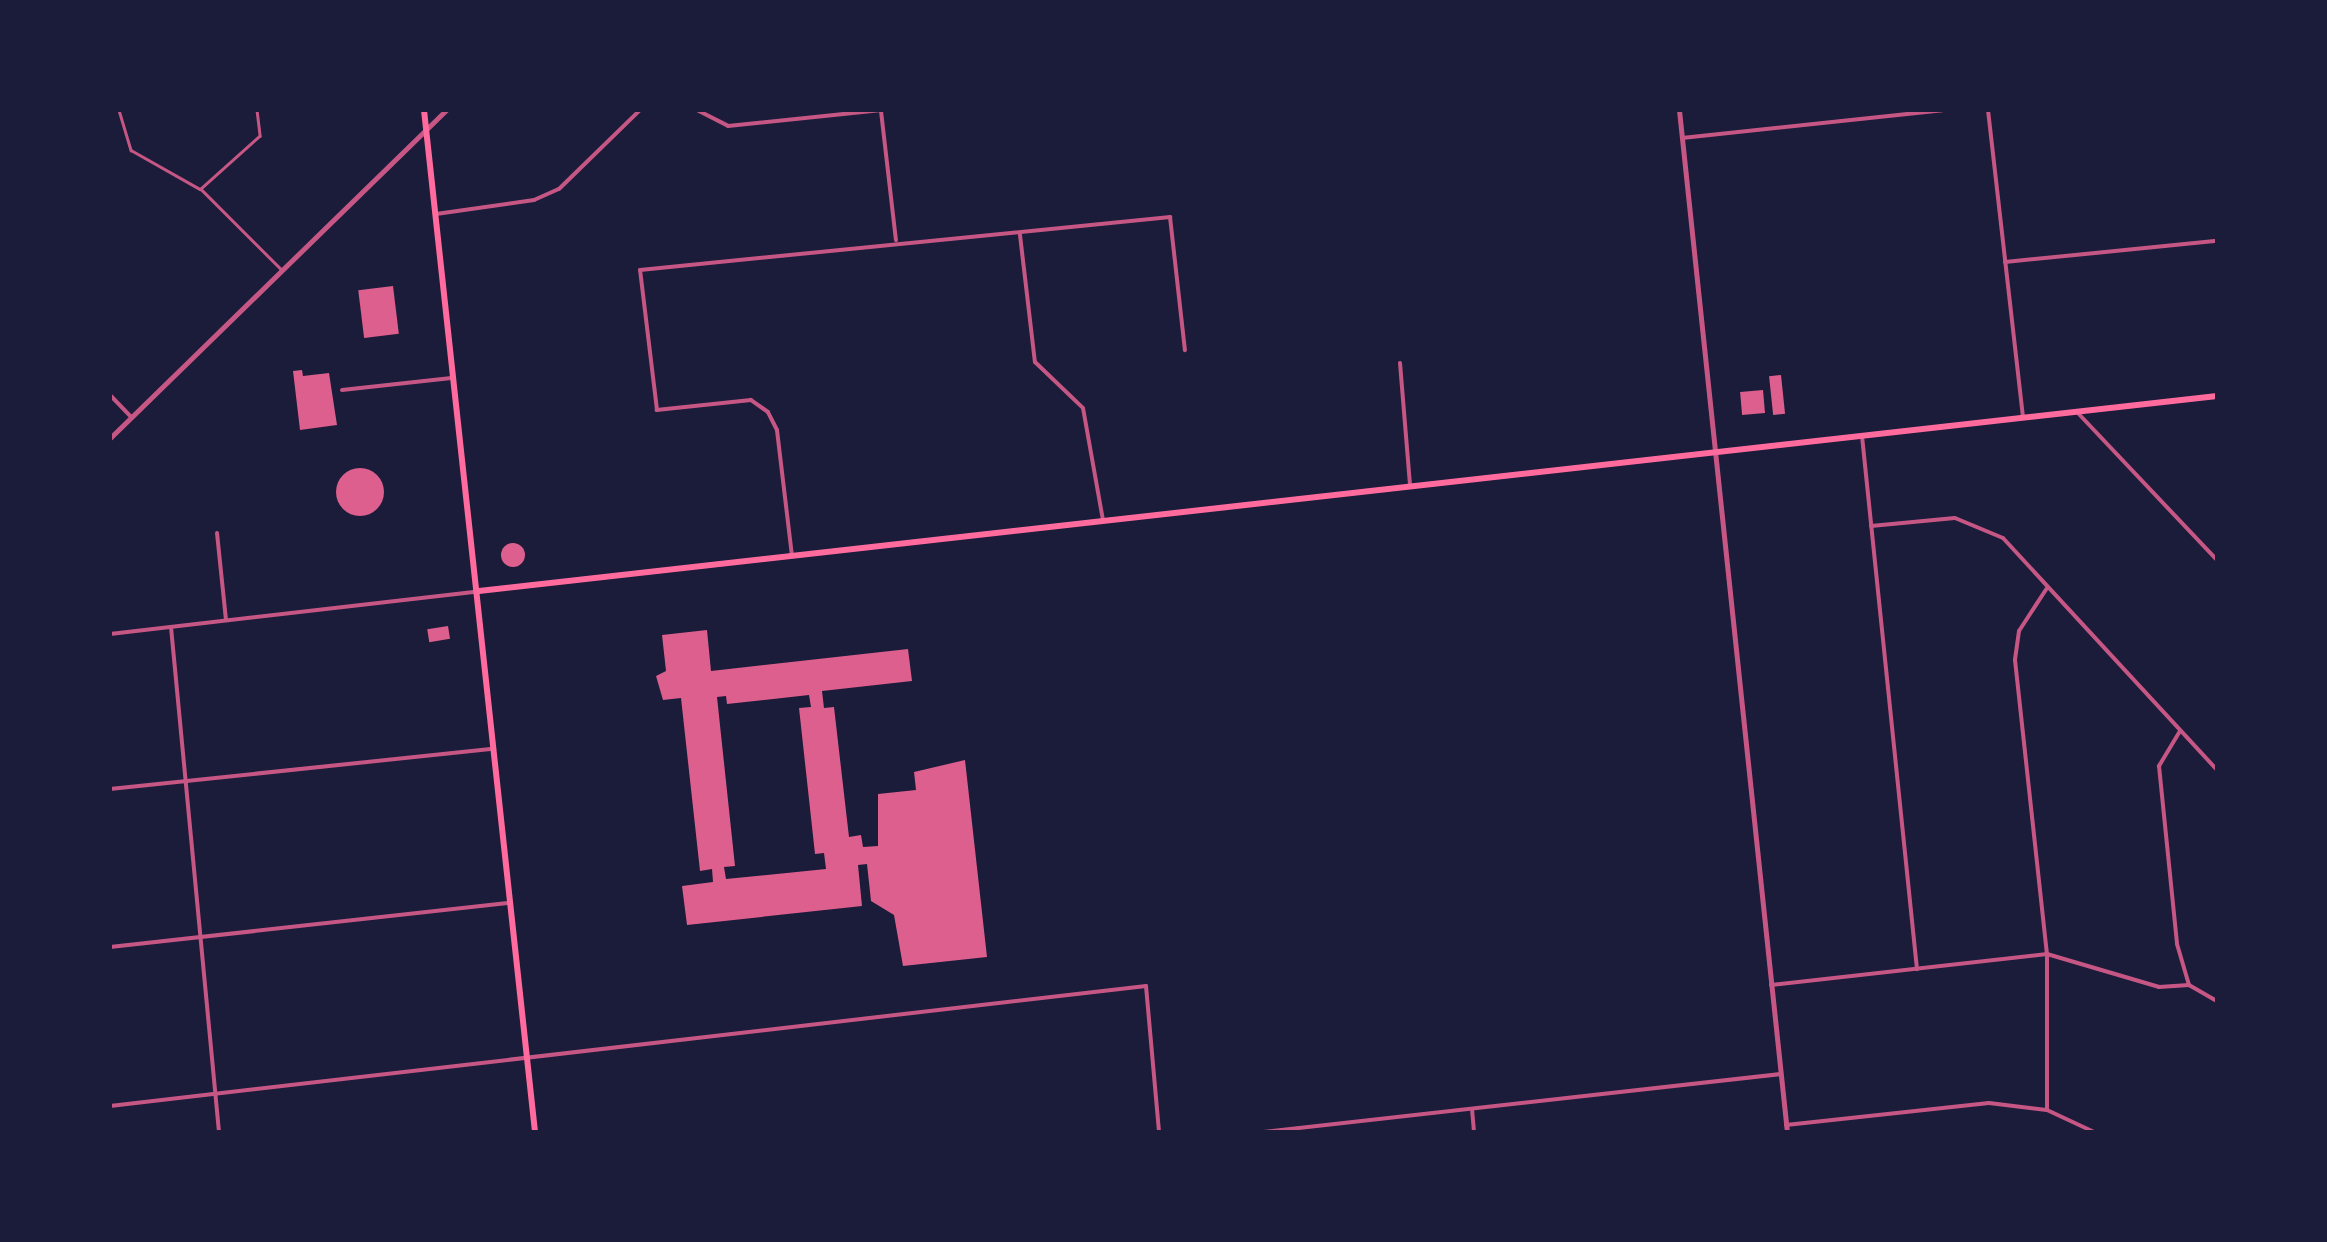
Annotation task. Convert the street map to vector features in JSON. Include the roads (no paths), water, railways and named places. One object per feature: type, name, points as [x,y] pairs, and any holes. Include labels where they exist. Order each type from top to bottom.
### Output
[{"type":"main road","points":[[424,110],[536,1132]]},
{"type":"main road","points":[[479,591],[1719,448],[2217,396]]},
{"type":"street","points":[[110,438],[446,110]]},
{"type":"street","points":[[436,214],[534,200],[558,189],[640,110]]},
{"type":"street","points":[[697,110],[728,126],[882,110],[896,240]]},
{"type":"street","points":[[1679,110],[1719,448],[1787,1129],[1989,1103],[2048,1110],[2094,1132]]},
{"type":"street","points":[[1682,138],[1942,110]]},
{"type":"street","points":[[1988,110],[2024,417]]},
{"type":"street","points":[[792,556],[778,430],[751,400],[656,410],[640,270],[896,240],[1020,234],[1170,218],[1185,350]]},
{"type":"street","points":[[1020,234],[1035,362],[1083,408],[1103,520]]},
{"type":"street","points":[[2006,262],[2217,241]]},
{"type":"street","points":[[1400,363],[1410,485]]},
{"type":"street","points":[[342,390],[455,378]]},
{"type":"street","points":[[110,395],[132,417]]},
{"type":"street","points":[[2076,411],[2217,560]]},
{"type":"street","points":[[1862,434],[1916,969]]},
{"type":"street","points":[[1871,526],[1955,518],[2003,538],[2217,770]]},
{"type":"street","points":[[217,533],[226,620]]},
{"type":"street","points":[[2047,588],[2020,630],[2015,660],[2047,954],[2048,1110]]},
{"type":"street","points":[[110,634],[479,591]]},
{"type":"street","points":[[171,627],[220,1132]]},
{"type":"street","points":[[2180,731],[2159,766],[2178,944],[2189,985]]},
{"type":"street","points":[[110,789],[496,749]]},
{"type":"street","points":[[110,947],[513,903]]},
{"type":"street","points":[[1771,985],[2047,954],[2159,987],[2189,985],[2217,1001]]},
{"type":"street","points":[[110,1106],[1146,986],[1160,1132]]},
{"type":"street","points":[[1264,1132],[1781,1074]]},
{"type":"street","points":[[1472,1109],[1474,1132]]},
{"type":"lane","points":[[119,110],[131,150],[201,190],[282,271]]},
{"type":"lane","points":[[201,190],[260,136],[257,110]]}]
